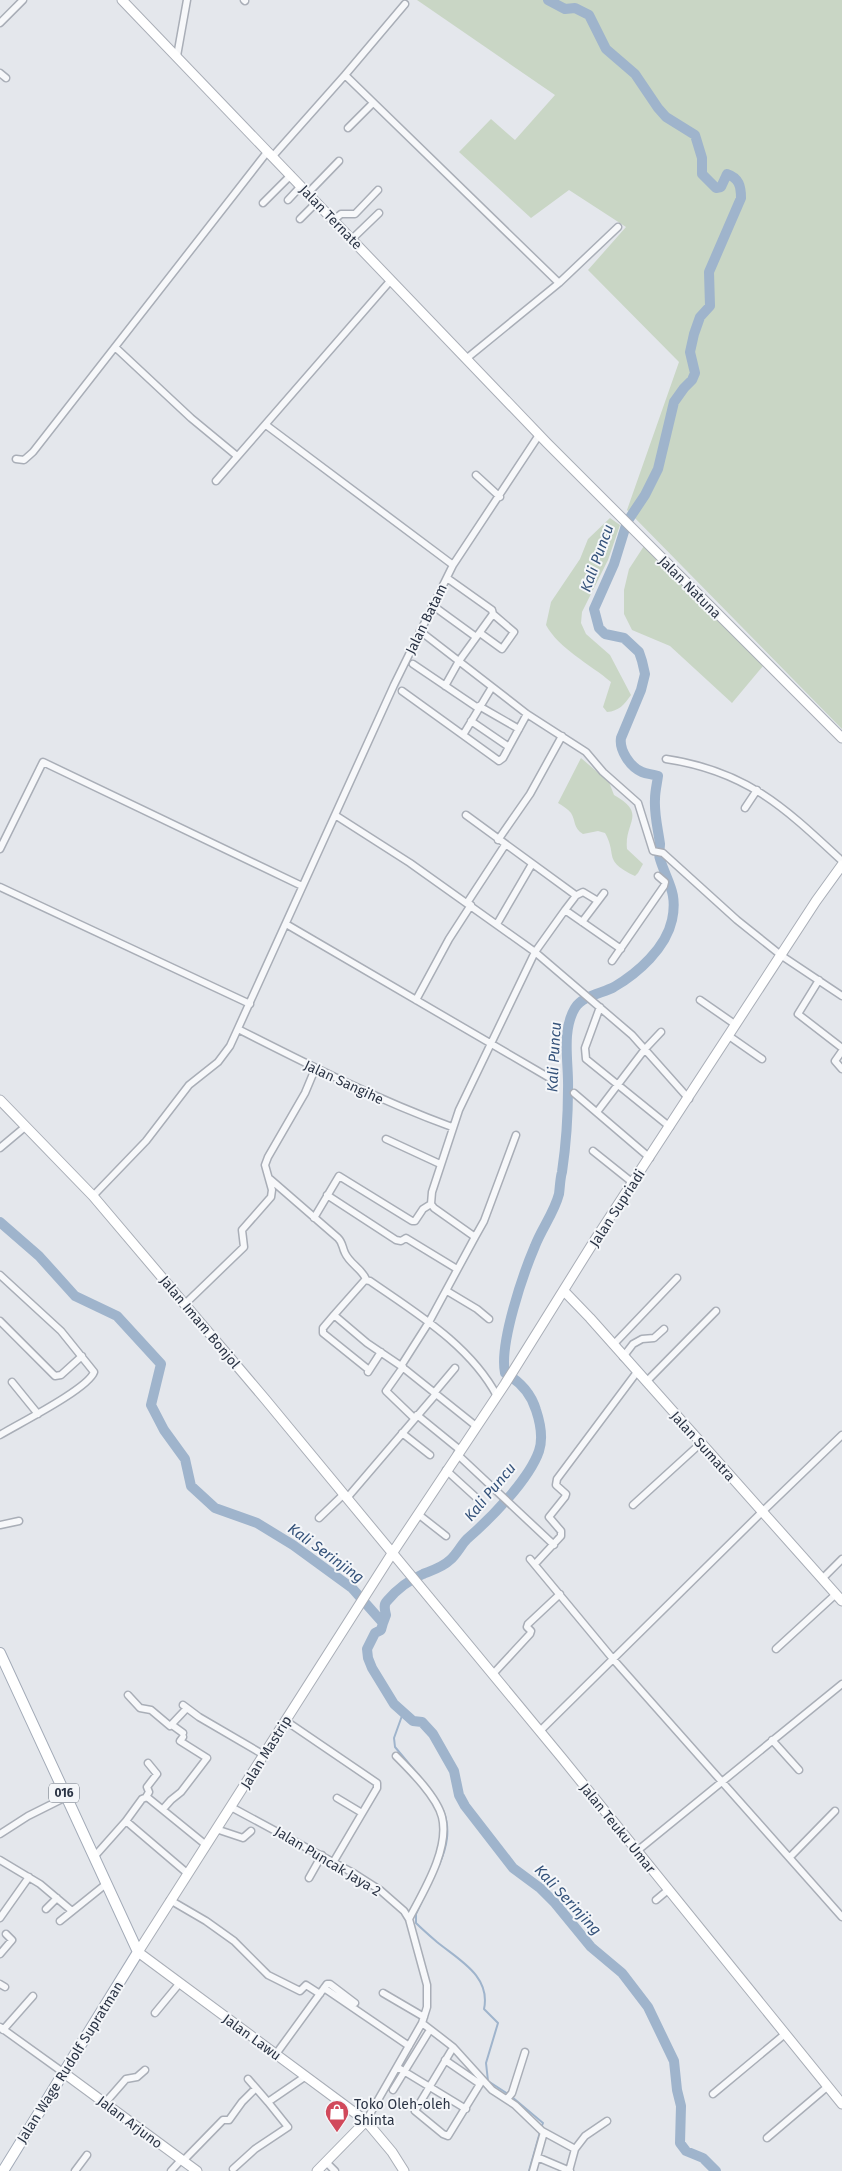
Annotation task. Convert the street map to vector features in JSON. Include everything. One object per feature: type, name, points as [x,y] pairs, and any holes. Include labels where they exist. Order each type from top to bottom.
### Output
[{"type":"main road","name":"Jalan Ternate","points":[[122,0],[539,435]]},
{"type":"main road","name":"Jalan Natuna","points":[[539,435],[842,738]]},
{"type":"main road","name":"Jalan Supriadi","points":[[392,1552],[505,1384],[633,1183],[782,956],[816,900],[842,863]]},
{"type":"main road","name":"Jalan Imam Bonjol","points":[[0,1100],[93,1196],[392,1552]]},
{"type":"main road","name":"Jalan Sumatra","points":[[564,1291],[839,1597]]},
{"type":"main road","name":"Jalan Teuku Umar","points":[[392,1552],[540,1731],[842,2104]]},
{"type":"main road","name":"Jalan Mastrip","points":[[138,1952],[187,1873],[232,1807],[392,1552]]},
{"type":"main road","name":"016","points":[[0,1653],[138,1952]]},
{"type":"main road","name":"016","points":[[128,1933],[131,1950],[128,1969]]},
{"type":"main road","name":"Jalan Wage Rudolf Supratman","points":[[3,2171],[138,1952]]},
{"type":"main road","name":"Jalan Lawu","points":[[138,1952],[366,2121],[388,2146],[404,2171]]},
{"type":"main road","name":"Jalan Arjuno","points":[[64,2073],[188,2166]]},
{"type":"main road","points":[[317,2171],[366,2121]]},
{"type":"street","points":[[0,23],[23,0]]},
{"type":"street","points":[[177,56],[188,0]]},
{"type":"street","points":[[16,459],[24,460],[33,452],[270,154],[345,75],[405,4]]},
{"type":"street","points":[[0,73],[6,78]]},
{"type":"street","points":[[345,75],[372,104],[442,168],[559,283]]},
{"type":"street","points":[[348,128],[372,104]]},
{"type":"street","points":[[288,200],[339,161]]},
{"type":"street","points":[[263,203],[291,175]]},
{"type":"street","points":[[334,220],[341,214],[355,214],[378,190]]},
{"type":"street","points":[[300,219],[316,202]]},
{"type":"street","points":[[352,239],[379,213]]},
{"type":"street","points":[[466,359],[559,283],[618,226]]},
{"type":"street","points":[[216,481],[391,280]]},
{"type":"street","points":[[115,347],[191,418],[237,456]]},
{"type":"street","points":[[266,425],[453,565]]},
{"type":"street","name":"Jalan Batam","points":[[93,1196],[146,1142],[189,1085],[218,1062],[230,1046],[432,606],[453,565],[539,435]]},
{"type":"street","points":[[476,476],[500,496]]},
{"type":"street","points":[[432,606],[501,648],[505,646],[514,631],[493,614],[492,610],[447,578]]},
{"type":"street","points":[[445,686],[459,661],[493,614]]},
{"type":"street","points":[[420,631],[527,714],[586,752],[603,772],[638,803],[653,851],[664,853],[738,920],[782,956],[842,996]]},
{"type":"street","points":[[414,664],[445,686],[519,729]]},
{"type":"street","points":[[463,735],[492,687]]},
{"type":"street","points":[[402,691],[499,761],[503,758],[527,714]]},
{"type":"street","points":[[470,721],[509,747]]},
{"type":"street","points":[[498,840],[530,794],[562,736]]},
{"type":"street","points":[[666,759],[713,770],[757,790],[787,811],[842,863]]},
{"type":"street","points":[[0,849],[2,838],[43,762],[302,886]]},
{"type":"street","points":[[745,808],[757,790]]},
{"type":"street","points":[[335,815],[469,904],[535,952],[600,1007],[645,1049],[688,1099]]},
{"type":"street","points":[[466,815],[575,896]]},
{"type":"street","points":[[416,1000],[469,904],[505,845]]},
{"type":"street","points":[[496,924],[532,864]]},
{"type":"street","points":[[612,961],[665,884],[658,876]]},
{"type":"street","points":[[0,887],[250,1004]]},
{"type":"street","points":[[431,1204],[440,1164],[452,1127],[469,1086],[492,1044],[535,952],[575,896],[583,892],[598,901]]},
{"type":"street","points":[[582,922],[604,893]]},
{"type":"street","points":[[565,910],[621,949]]},
{"type":"street","points":[[286,924],[548,1077]]},
{"type":"street","points":[[819,980],[798,1014],[842,1049],[835,1061],[842,1069]]},
{"type":"street","points":[[700,1000],[736,1026]]},
{"type":"street","points":[[600,1007],[585,1048],[586,1059],[670,1127]]},
{"type":"street","name":"Jalan Sangihe","points":[[238,1030],[315,1069],[399,1107],[452,1127]]},
{"type":"street","points":[[597,1112],[645,1049],[661,1032]]},
{"type":"street","points":[[729,1036],[762,1059]]},
{"type":"street","points":[[185,1304],[244,1247],[242,1230],[271,1197],[272,1190],[265,1166],[268,1156],[305,1093],[315,1069]]},
{"type":"street","points":[[574,1093],[650,1158]]},
{"type":"street","points":[[0,1148],[25,1127]]},
{"type":"street","points":[[516,1135],[484,1221],[447,1291],[386,1391],[458,1452],[554,1545]]},
{"type":"street","points":[[386,1139],[440,1164]]},
{"type":"street","points":[[593,1151],[633,1183]]},
{"type":"street","points":[[314,1218],[339,1176],[414,1222],[426,1206],[431,1204]]},
{"type":"street","points":[[268,1178],[342,1243],[347,1256],[363,1272],[366,1279],[429,1322],[480,1369],[497,1396]]},
{"type":"street","points":[[327,1194],[396,1240],[408,1239],[458,1269]]},
{"type":"street","points":[[431,1204],[438,1212],[475,1237]]},
{"type":"street","points":[[0,1275],[61,1331],[94,1371],[92,1376],[38,1414],[0,1435]]},
{"type":"street","points":[[613,1345],[677,1278]]},
{"type":"street","points":[[366,1279],[323,1328],[323,1332],[368,1371],[381,1352]]},
{"type":"street","points":[[447,1291],[488,1319]]},
{"type":"street","points":[[646,1382],[716,1311]]},
{"type":"street","points":[[334,1315],[402,1366],[476,1426]]},
{"type":"street","points":[[0,1321],[55,1376],[61,1375],[82,1356]]},
{"type":"street","points":[[623,1357],[632,1344],[642,1339],[654,1338],[664,1329]]},
{"type":"street","points":[[319,1518],[345,1496],[416,1417],[455,1368]]},
{"type":"street","points":[[637,1372],[557,1479],[556,1485],[566,1494],[549,1517],[562,1533],[554,1545],[532,1561],[613,1659],[842,1917]]},
{"type":"street","points":[[12,1382],[38,1414]]},
{"type":"street","points":[[402,1433],[430,1455]]},
{"type":"street","points":[[540,1731],[842,1435]]},
{"type":"street","points":[[633,1505],[700,1444]]},
{"type":"street","points":[[446,1470],[480,1501]]},
{"type":"street","points":[[418,1514],[446,1536]]},
{"type":"street","points":[[0,1525],[19,1521]]},
{"type":"street","points":[[823,1578],[842,1559]]},
{"type":"street","points":[[493,1674],[530,1634],[531,1631],[527,1627],[528,1624],[560,1594]]},
{"type":"street","points":[[776,1649],[839,1597]]},
{"type":"street","points":[[636,1851],[842,1684]]},
{"type":"street","points":[[128,1695],[140,1708],[151,1710],[169,1726],[172,1725],[183,1735],[180,1741],[207,1758],[181,1792],[162,1810]]},
{"type":"street","points":[[172,1725],[185,1706],[264,1755]]},
{"type":"street","points":[[286,1721],[377,1783],[377,1788],[334,1861]]},
{"type":"street","points":[[772,1740],[799,1770]]},
{"type":"street","points":[[396,1756],[428,1792],[439,1809],[443,1823],[440,1852],[409,1919]]},
{"type":"street","points":[[94,1857],[149,1792],[146,1787],[157,1774],[148,1763]]},
{"type":"street","points":[[0,1834],[28,1816],[66,1797]]},
{"type":"street","points":[[146,1797],[206,1845]]},
{"type":"street","points":[[337,1798],[362,1813]]},
{"type":"street","name":"Jalan Puncak Jaya 2","points":[[232,1807],[334,1861],[380,1890],[404,1911],[409,1919],[427,1985],[425,2025],[409,2046],[402,2069],[366,2121]]},
{"type":"street","points":[[790,1857],[835,1811]]},
{"type":"street","points":[[126,1821],[187,1873]]},
{"type":"street","points":[[216,1829],[243,1838],[251,1831]]},
{"type":"street","points":[[309,1878],[322,1855]]},
{"type":"street","points":[[0,1860],[29,1877],[72,1911]]},
{"type":"street","points":[[1,1915],[29,1877]]},
{"type":"street","points":[[60,1921],[106,1884]]},
{"type":"street","points":[[656,1900],[668,1890]]},
{"type":"street","points":[[46,1909],[57,1898]]},
{"type":"street","points":[[170,1900],[206,1921],[234,1941],[268,1976],[300,1991],[306,1985],[322,1991],[409,2046]]},
{"type":"street","points":[[0,1954],[12,1940],[6,1934]]},
{"type":"street","points":[[155,2013],[179,1984]]},
{"type":"street","points":[[276,2054],[327,1984],[330,1984],[355,2003]]},
{"type":"street","points":[[383,1993],[453,2047],[488,2086],[509,2096],[542,2130],[575,2149]]},
{"type":"street","points":[[33,1996],[2,2028],[64,2073]]},
{"type":"street","points":[[393,2090],[425,2025]]},
{"type":"street","points":[[713,2094],[784,2034]]},
{"type":"street","points":[[445,2060],[480,2084],[466,2109],[447,2136],[415,2112],[429,2086],[445,2060],[451,2051]]},
{"type":"street","points":[[509,2096],[525,2052]]},
{"type":"street","points":[[402,2069],[466,2109]]},
{"type":"street","points":[[105,2103],[126,2079],[137,2077],[146,2070]]},
{"type":"street","points":[[268,2102],[306,2076]]},
{"type":"street","points":[[233,2169],[255,2149],[288,2128],[248,2078]]},
{"type":"street","points":[[767,2138],[827,2086]]},
{"type":"street","points":[[171,2171],[188,2166],[223,2120],[229,2120],[242,2102],[256,2088]]},
{"type":"street","points":[[537,2156],[569,2171],[575,2149],[585,2136],[607,2121]]},
{"type":"street","points":[[533,2171],[542,2130]]},
{"type":"street","points":[[74,2171],[87,2155]]},
{"type":"street","points":[[326,2162],[335,2171]]},
{"type":"green space","points":[[417,0],[842,0],[842,729],[627,510],[679,362],[588,270],[626,227],[569,190],[531,218],[459,152],[491,119],[515,140],[555,95]]},
{"type":"green space","points":[[610,518],[620,525],[608,560],[582,612],[581,623],[586,634],[610,655],[631,695],[621,707],[607,712],[603,707],[611,682],[559,642],[546,625],[551,602],[580,559],[588,539]]},
{"type":"green space","points":[[644,546],[763,666],[732,703],[670,646],[632,630],[624,614],[624,590],[629,569]]},
{"type":"green space","points":[[581,758],[609,782],[614,795],[630,808],[632,819],[628,832],[627,849],[643,864],[635,876],[618,866],[614,861],[605,833],[598,831],[583,834],[576,827],[571,813],[558,803]]},
{"type":"waterway","name":"Kali Puncu","points":[[383,1623],[386,1615],[385,1604],[391,1597],[408,1582],[441,1566],[452,1558],[467,1539],[487,1521],[518,1486],[527,1474],[539,1451],[541,1441],[539,1420],[534,1404],[525,1388],[505,1373],[505,1345],[513,1309],[524,1274],[559,1194],[567,1120],[568,1027],[575,1008],[582,1000],[614,987],[632,975],[650,959],[669,930],[674,902],[659,855],[660,844],[655,805],[658,776],[642,772],[633,766],[624,753],[621,743],[621,738],[641,690],[645,674],[642,661],[639,652],[624,638],[605,634],[599,628],[594,609],[614,564],[627,522],[645,495],[658,469],[674,402],[692,380],[695,373],[690,352],[700,317],[710,306],[709,272],[741,198],[740,190],[737,180],[727,174],[721,187],[716,188],[702,174],[702,158],[695,135],[666,117],[658,108],[635,74],[606,49],[589,15],[575,8],[565,9],[548,0]]},
{"type":"waterway","name":"Kali Serinjing","points":[[0,1222],[39,1256],[75,1296],[117,1316],[161,1364],[151,1405],[164,1430],[185,1459],[191,1486],[215,1508],[257,1523],[293,1545],[352,1588],[383,1623],[381,1630],[375,1633],[367,1649],[372,1668],[394,1704],[413,1721],[422,1722],[433,1734],[454,1771],[459,1795],[465,1806],[513,1868],[540,1888],[555,1903],[591,1947],[622,1973],[648,2007],[674,2061],[681,2106],[680,2143],[686,2151],[703,2158],[716,2171]]},
{"type":"waterway","points":[[403,1713],[394,1738],[395,1747],[420,1777]]},
{"type":"waterway","points":[[439,1865],[447,1838],[447,1824],[443,1810]]},
{"type":"waterway","points":[[422,1901],[416,1914],[416,1923],[463,1962],[478,1978],[483,1987],[485,1997],[484,2009],[498,2023],[486,2063],[488,2081],[508,2094]]},
{"type":"waterway","points":[[512,2097],[543,2123],[541,2128]]},
{"type":"waterway","points":[[529,2171],[540,2132]]},
{"type":"place","name":"Toko Oleh-oleh Shinta","points":[[337,2133]]}]
